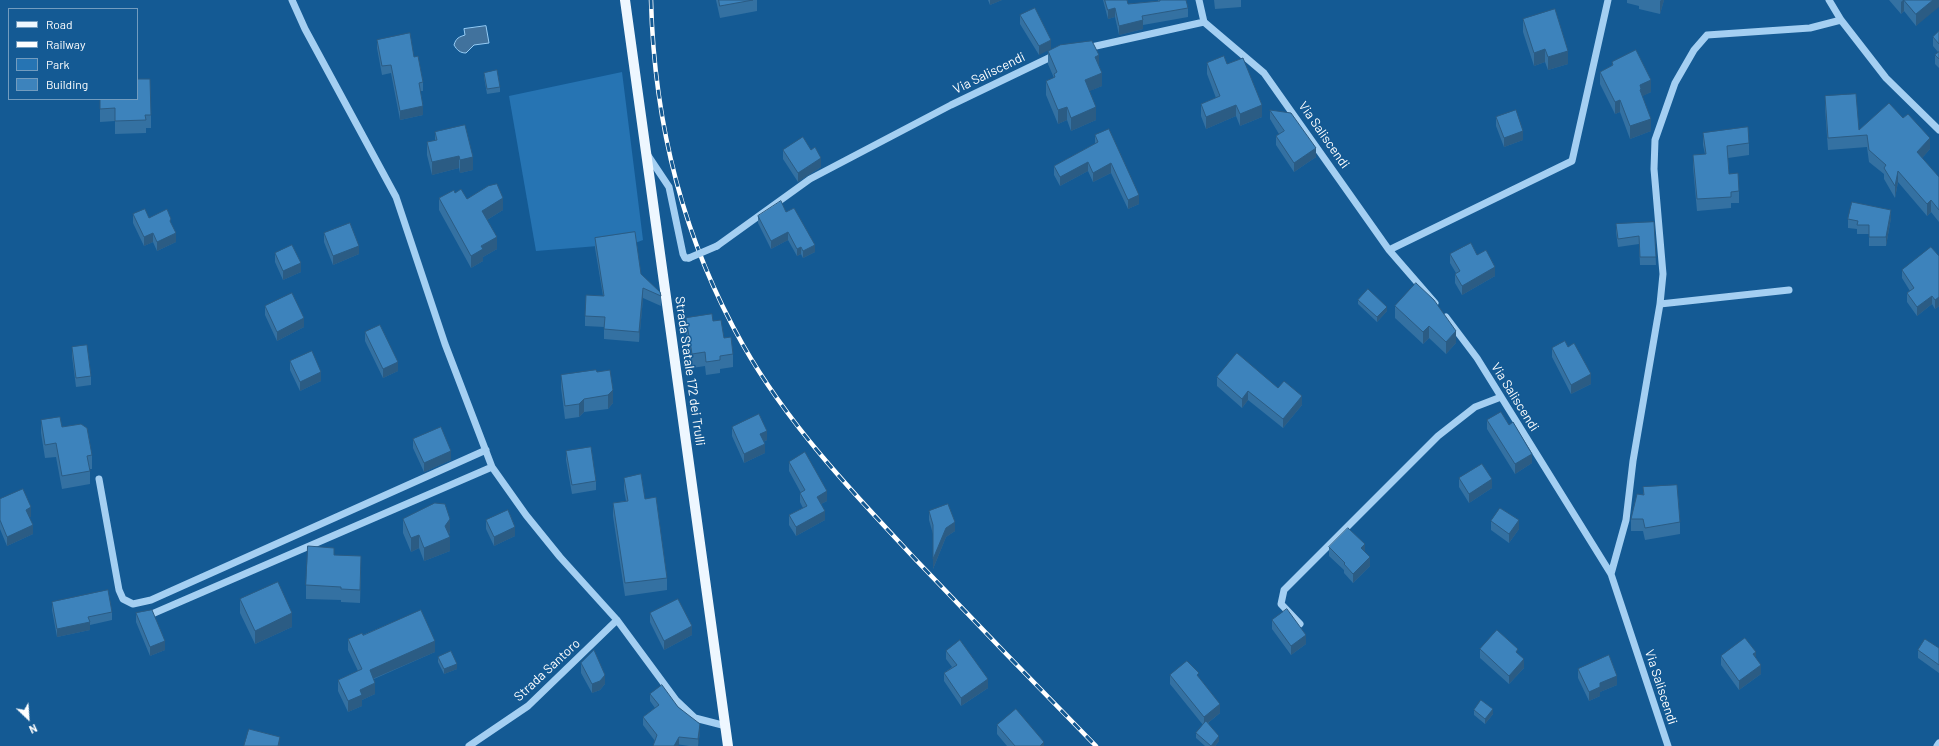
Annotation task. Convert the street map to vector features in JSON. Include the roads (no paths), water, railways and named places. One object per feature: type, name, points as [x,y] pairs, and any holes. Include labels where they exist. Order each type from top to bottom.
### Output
[{"type":"main road","name":"Strada Statale 172 dei Trulli","points":[[625,0],[728,746]]},
{"type":"street","points":[[292,0],[305,29],[396,197],[445,344],[492,467],[526,515],[560,557],[617,620],[676,700],[695,718],[726,726]]},
{"type":"street","points":[[1079,50],[1204,22],[1199,0]]},
{"type":"street","points":[[1389,250],[1572,161],[1608,0]]},
{"type":"street","points":[[1829,0],[1841,20],[1886,78],[1939,130]]},
{"type":"street","points":[[1611,574],[1626,520],[1633,461],[1660,304],[1663,274],[1654,169],[1655,140],[1675,83],[1694,50],[1707,35],[1810,28],[1841,20]]},
{"type":"street","name":"Via Saliscendi","points":[[1204,22],[1264,73],[1389,250],[1438,307]]},
{"type":"street","name":"Via Saliscendi","points":[[647,154],[669,186],[683,254],[685,258],[690,258],[717,246],[810,178],[951,105],[1065,52]]},
{"type":"street","points":[[1660,304],[1789,290]]},
{"type":"street","name":"Via Saliscendi","points":[[1443,313],[1477,358],[1611,574],[1668,746]]},
{"type":"street","points":[[1300,624],[1281,604],[1284,590],[1438,436],[1475,407],[1501,397]]},
{"type":"street","points":[[99,479],[119,590],[123,599],[133,604],[151,600],[486,450]]},
{"type":"street","points":[[144,617],[492,467]]},
{"type":"street","name":"Strada Santoro","points":[[469,746],[528,706],[617,620]]},
{"type":"railway","points":[[651,0],[653,45],[658,90],[676,178],[688,221],[704,263],[722,305],[743,345],[781,404],[847,485],[940,585],[1096,746]]}]
